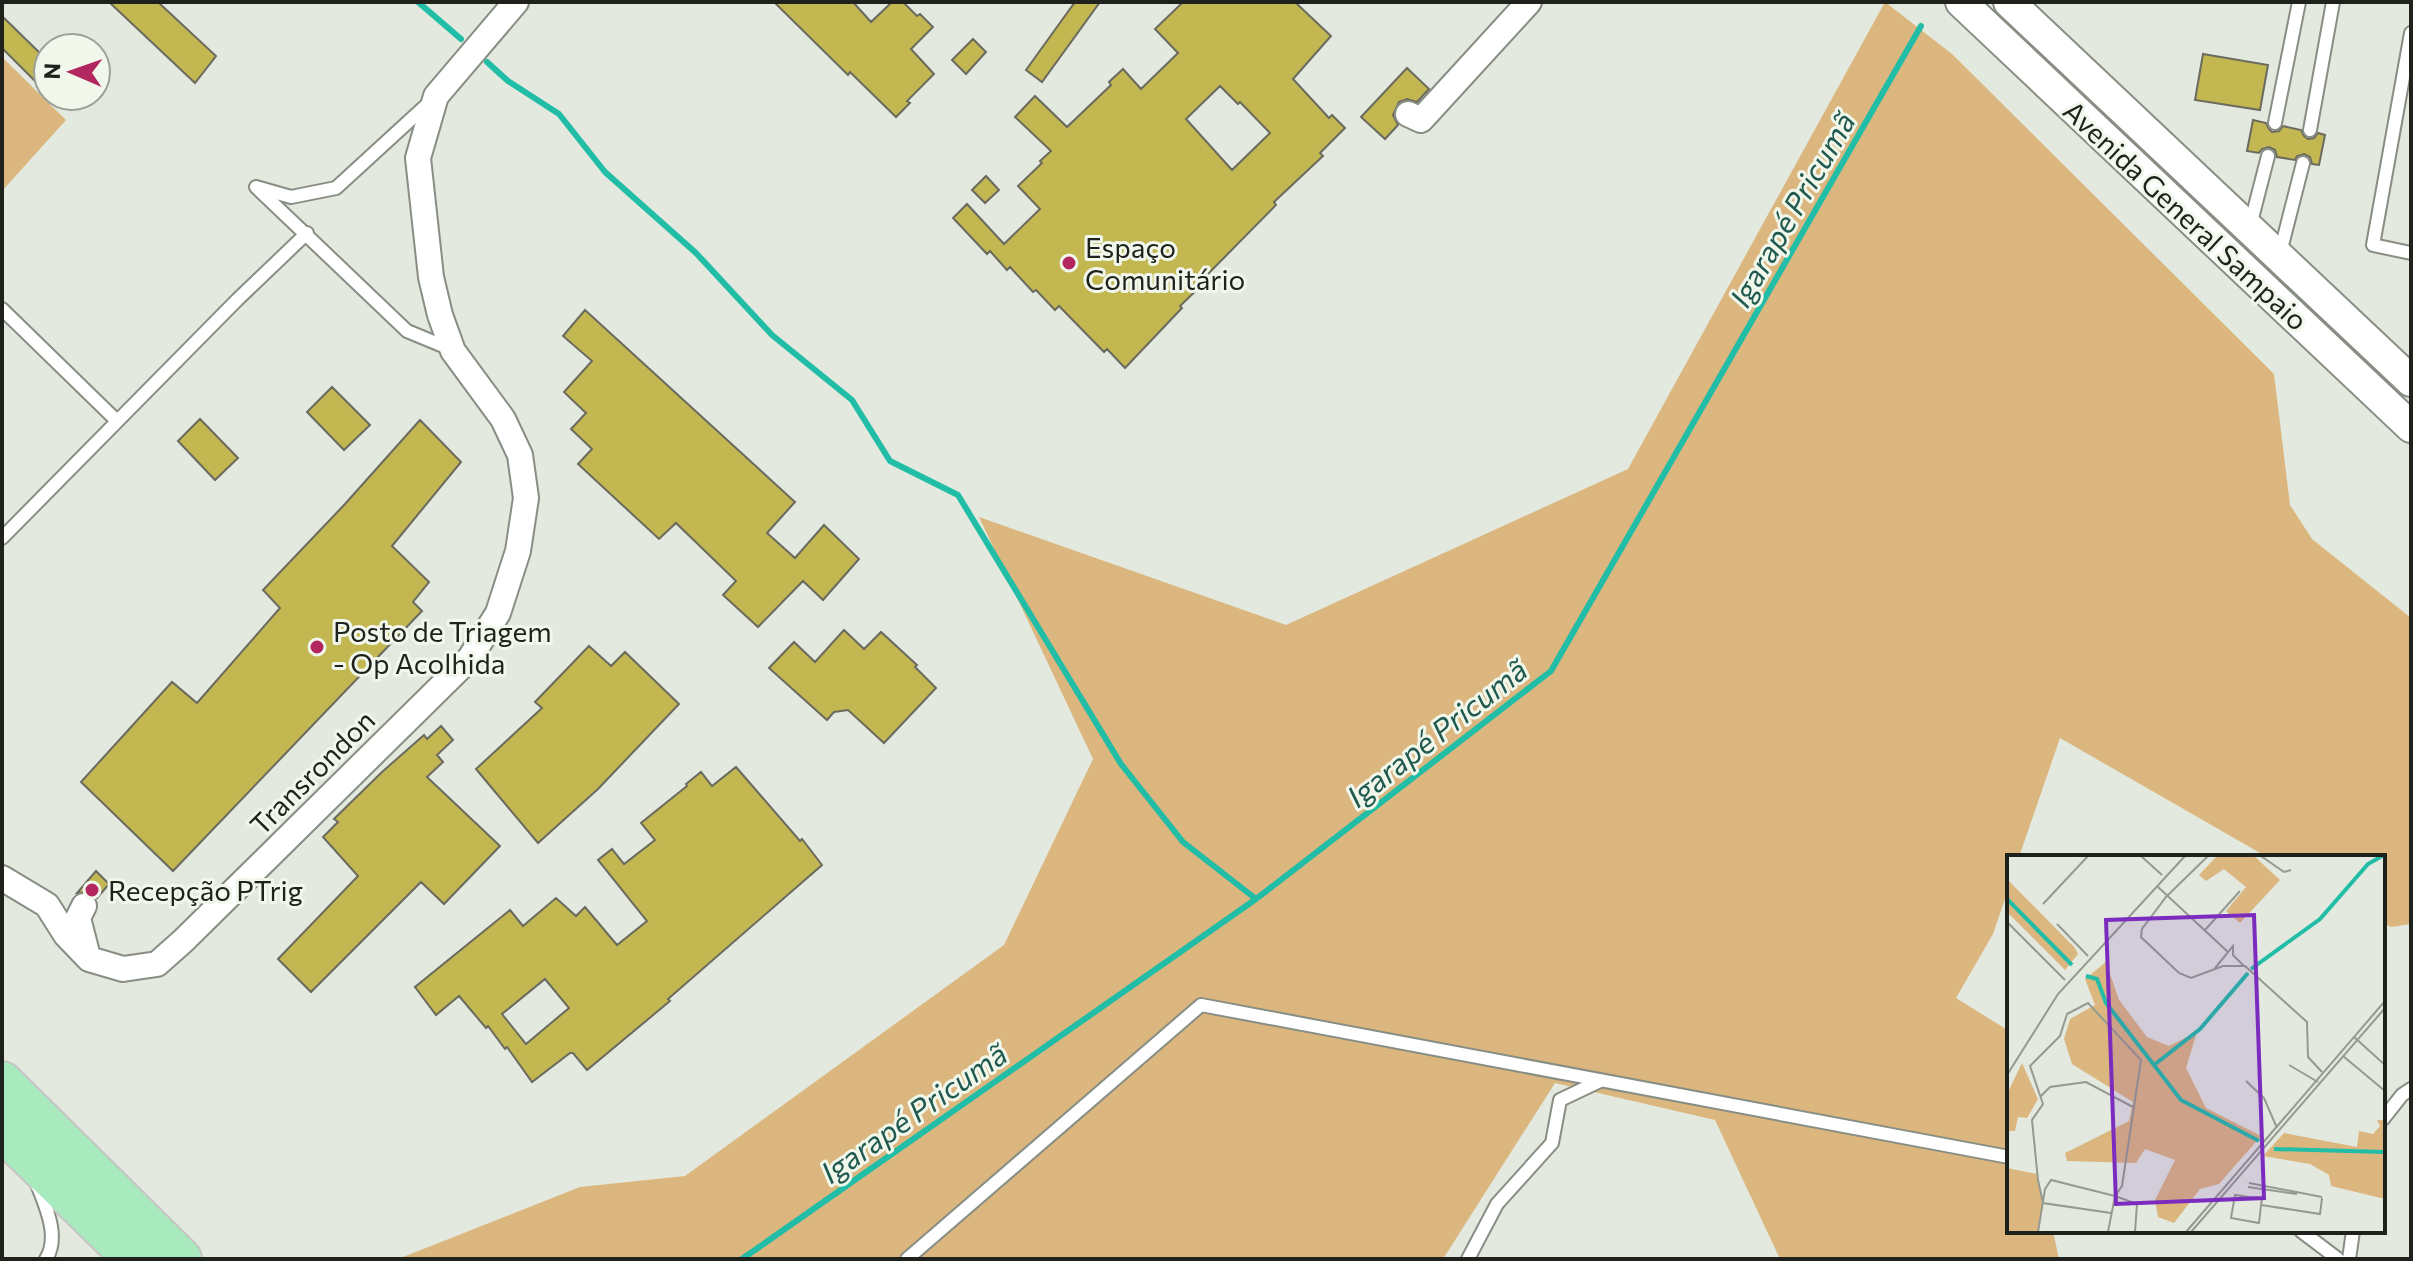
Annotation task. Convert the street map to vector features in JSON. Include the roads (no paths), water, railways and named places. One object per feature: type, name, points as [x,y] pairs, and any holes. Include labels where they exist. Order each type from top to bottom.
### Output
[{"type":"highway","points":[[2,1082],[181,1259]]},
{"type":"highway","points":[[10,1138],[134,1259]]},
{"type":"street","name":"Transrondon","points":[[89,959],[123,969],[157,964],[470,658],[498,613],[518,551],[526,498],[520,455],[503,419],[453,351],[440,315],[431,277],[418,158],[436,96],[516,2]]},
{"type":"street","points":[[1408,114],[1421,120],[1529,2]]},
{"type":"street","name":"Avenida General Sampaio","points":[[1961,2],[2411,427]]},
{"type":"street","name":"Avenida General Sampaio","points":[[2009,2],[2411,381]]},
{"type":"street","points":[[2228,254],[2249,229]]},
{"type":"street","points":[[2256,281],[2279,256]]},
{"type":"street","points":[[2,878],[47,905],[66,935],[89,959]]},
{"type":"street","points":[[84,906],[78,918],[89,959]]},
{"type":"lane","points":[[2275,123],[2299,2]]},
{"type":"lane","points":[[2310,130],[2333,2]]},
{"type":"lane","points":[[2411,33],[2373,245],[2411,253]]},
{"type":"lane","points":[[436,96],[336,188],[291,197],[256,187],[407,331],[453,351]]},
{"type":"lane","points":[[2249,229],[2268,156]]},
{"type":"lane","points":[[2279,256],[2303,163]]},
{"type":"lane","points":[[2,538],[307,233]]},
{"type":"lane","points":[[2,309],[117,421]]},
{"type":"lane","points":[[907,1259],[1201,1005],[2007,1157]]},
{"type":"lane","points":[[1468,1259],[1497,1204],[1552,1143],[1560,1100],[1600,1081]]},
{"type":"lane","points":[[2385,1116],[2402,1095],[2411,1089]]},
{"type":"lane","points":[[10,1138],[38,1186],[52,1227],[51,1251],[46,1259]]},
{"type":"lane","points":[[2304,1233],[2338,1259]]},
{"type":"lane","points":[[2349,1259],[2353,1233]]},
{"type":"waterway","points":[[418,2],[461,39]]},
{"type":"waterway","name":"Igarapé Pricumã","points":[[742,1259],[1256,899],[1551,671],[1921,26]]},
{"type":"waterway","points":[[487,62],[508,81],[559,114],[605,172],[696,253],[772,335],[852,400],[890,461],[958,495],[1121,764],[1183,842],[1256,899]]},
{"type":"place","name":"Espaço Comunitário","points":[[1069,263]]},
{"type":"place","name":"Posto de Triagem - Op Acolhida","points":[[317,647]]},
{"type":"place","name":"Recepção PTrig","points":[[92,890]]}]
